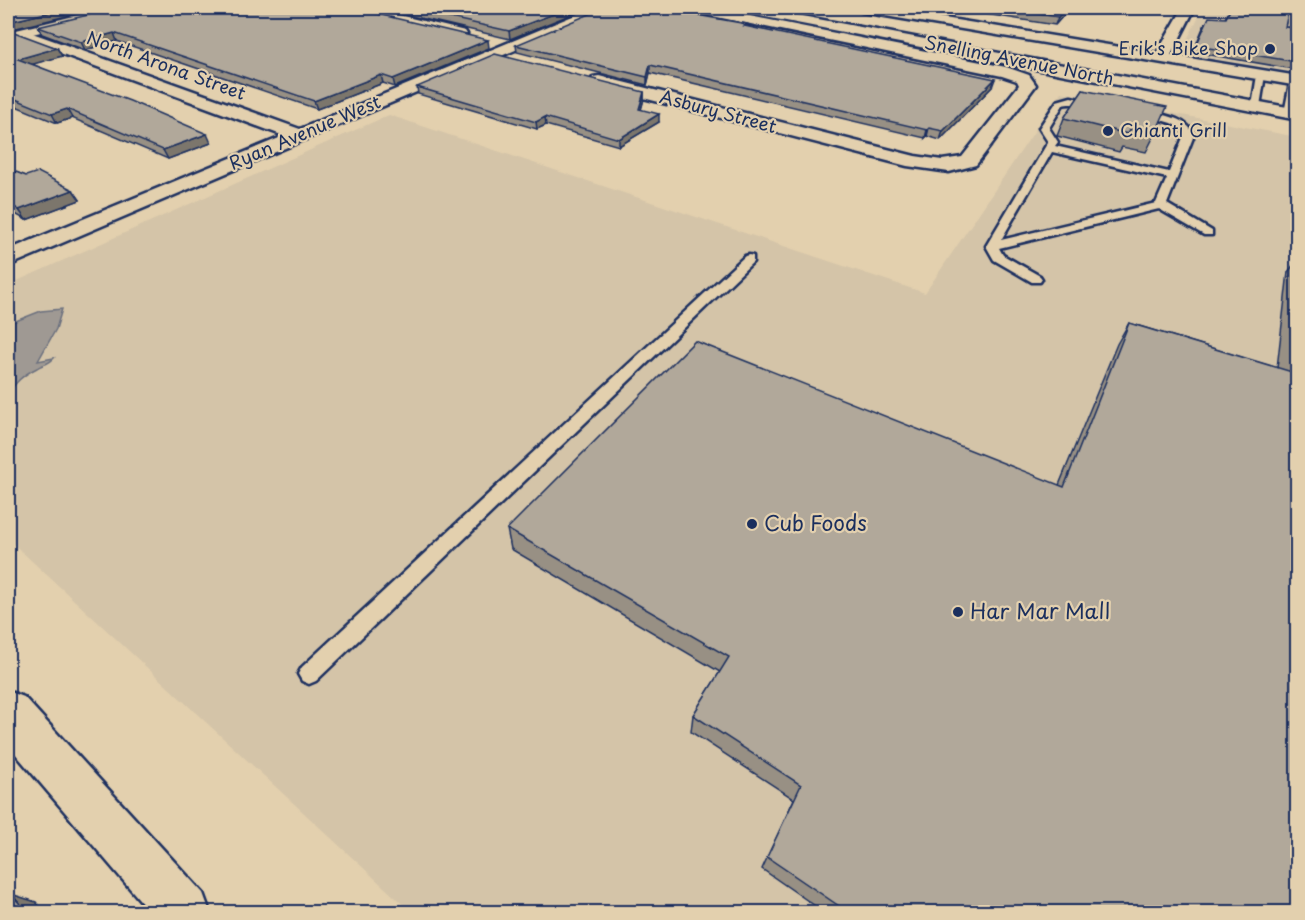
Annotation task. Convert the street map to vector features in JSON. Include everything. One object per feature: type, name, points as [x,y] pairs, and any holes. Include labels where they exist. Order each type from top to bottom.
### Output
[{"type":"street","points":[[13,35],[120,8]]},
{"type":"street","points":[[354,8],[492,45],[527,62]]},
{"type":"street","name":"Ryan Avenue West","points":[[8,259],[300,135],[492,45],[602,8]]},
{"type":"street","name":"Asbury Street","points":[[584,77],[914,162],[943,167],[959,166],[969,160],[1028,84],[1015,75],[693,8]]},
{"type":"street","name":"Snelling Avenue North","points":[[740,8],[1257,100]]},
{"type":"street","name":"Snelling Avenue North","points":[[794,8],[1294,108]]},
{"type":"street","points":[[862,8],[1296,81]]},
{"type":"street","points":[[1162,57],[1189,8]]},
{"type":"street","name":"North Arona Street","points":[[13,35],[300,135]]},
{"type":"street","points":[[8,712],[184,912]]},
{"type":"lane","points":[[1257,100],[1261,75]]},
{"type":"lane","points":[[1294,108],[1296,81]]},
{"type":"lane","points":[[992,246],[1053,142],[1044,128],[1060,103],[1071,100],[1113,107]]},
{"type":"lane","points":[[1135,112],[1174,121],[1187,129],[1189,135],[1161,205]]},
{"type":"lane","points":[[1050,148],[1172,176]]},
{"type":"lane","points":[[992,246],[1161,205],[1209,233]]},
{"type":"lane","points":[[992,246],[998,257],[1036,279]]},
{"type":"lane","points":[[309,674],[749,259]]},
{"type":"shaded area","points":[[1203,8],[1297,8],[1297,77],[1179,56]]},
{"type":"shaded area","name":"Har Mar Mall","points":[[1061,92],[1297,137],[1297,912],[411,912],[8,539],[8,285],[389,115],[925,293]]},
{"type":"shaded area","points":[[62,309],[56,329],[38,361],[54,358],[24,376],[8,395],[8,324],[41,311]]},
{"type":"building","points":[[8,8],[67,8],[8,22]]},
{"type":"building","points":[[117,8],[352,8],[488,40],[393,79],[381,75],[314,101],[114,33],[81,42],[38,27]]},
{"type":"building","points":[[405,8],[569,8],[509,31]]},
{"type":"building","points":[[604,8],[657,8],[747,24],[744,26],[995,79],[943,131],[929,128],[927,130],[650,65],[647,77],[516,45]]},
{"type":"building","points":[[997,8],[1066,8],[1058,17]]},
{"type":"building","points":[[1231,8],[1289,8],[1285,27],[1298,28],[1298,62],[1196,46],[1209,17],[1226,18]]},
{"type":"building","points":[[14,32],[57,48],[18,59],[130,101],[207,134],[163,150],[67,109],[52,114],[8,96],[8,33]]},
{"type":"building","points":[[495,54],[644,92],[639,109],[659,114],[619,139],[545,117],[536,122],[417,87]]},
{"type":"building","points":[[1083,90],[1167,107],[1155,134],[1130,129],[1128,134],[1064,118]]},
{"type":"building","points":[[8,169],[26,176],[38,172],[73,190],[19,210],[8,203]]},
{"type":"building","name":"Har Mar Mall","points":[[1298,314],[1298,912],[848,912],[767,857],[801,785],[693,715],[729,657],[507,529],[695,341],[1064,487],[1129,323],[1292,372]]},
{"type":"building","points":[[11,894],[27,912],[8,912],[8,897]]},
{"type":"place","name":"Erik's Bike Shop","points":[[1270,49]]},
{"type":"place","name":"Chianti Grill","points":[[1108,131]]},
{"type":"place","name":"Cub Foods","points":[[752,524]]},
{"type":"place","name":"Har Mar Mall","points":[[958,612]]}]
